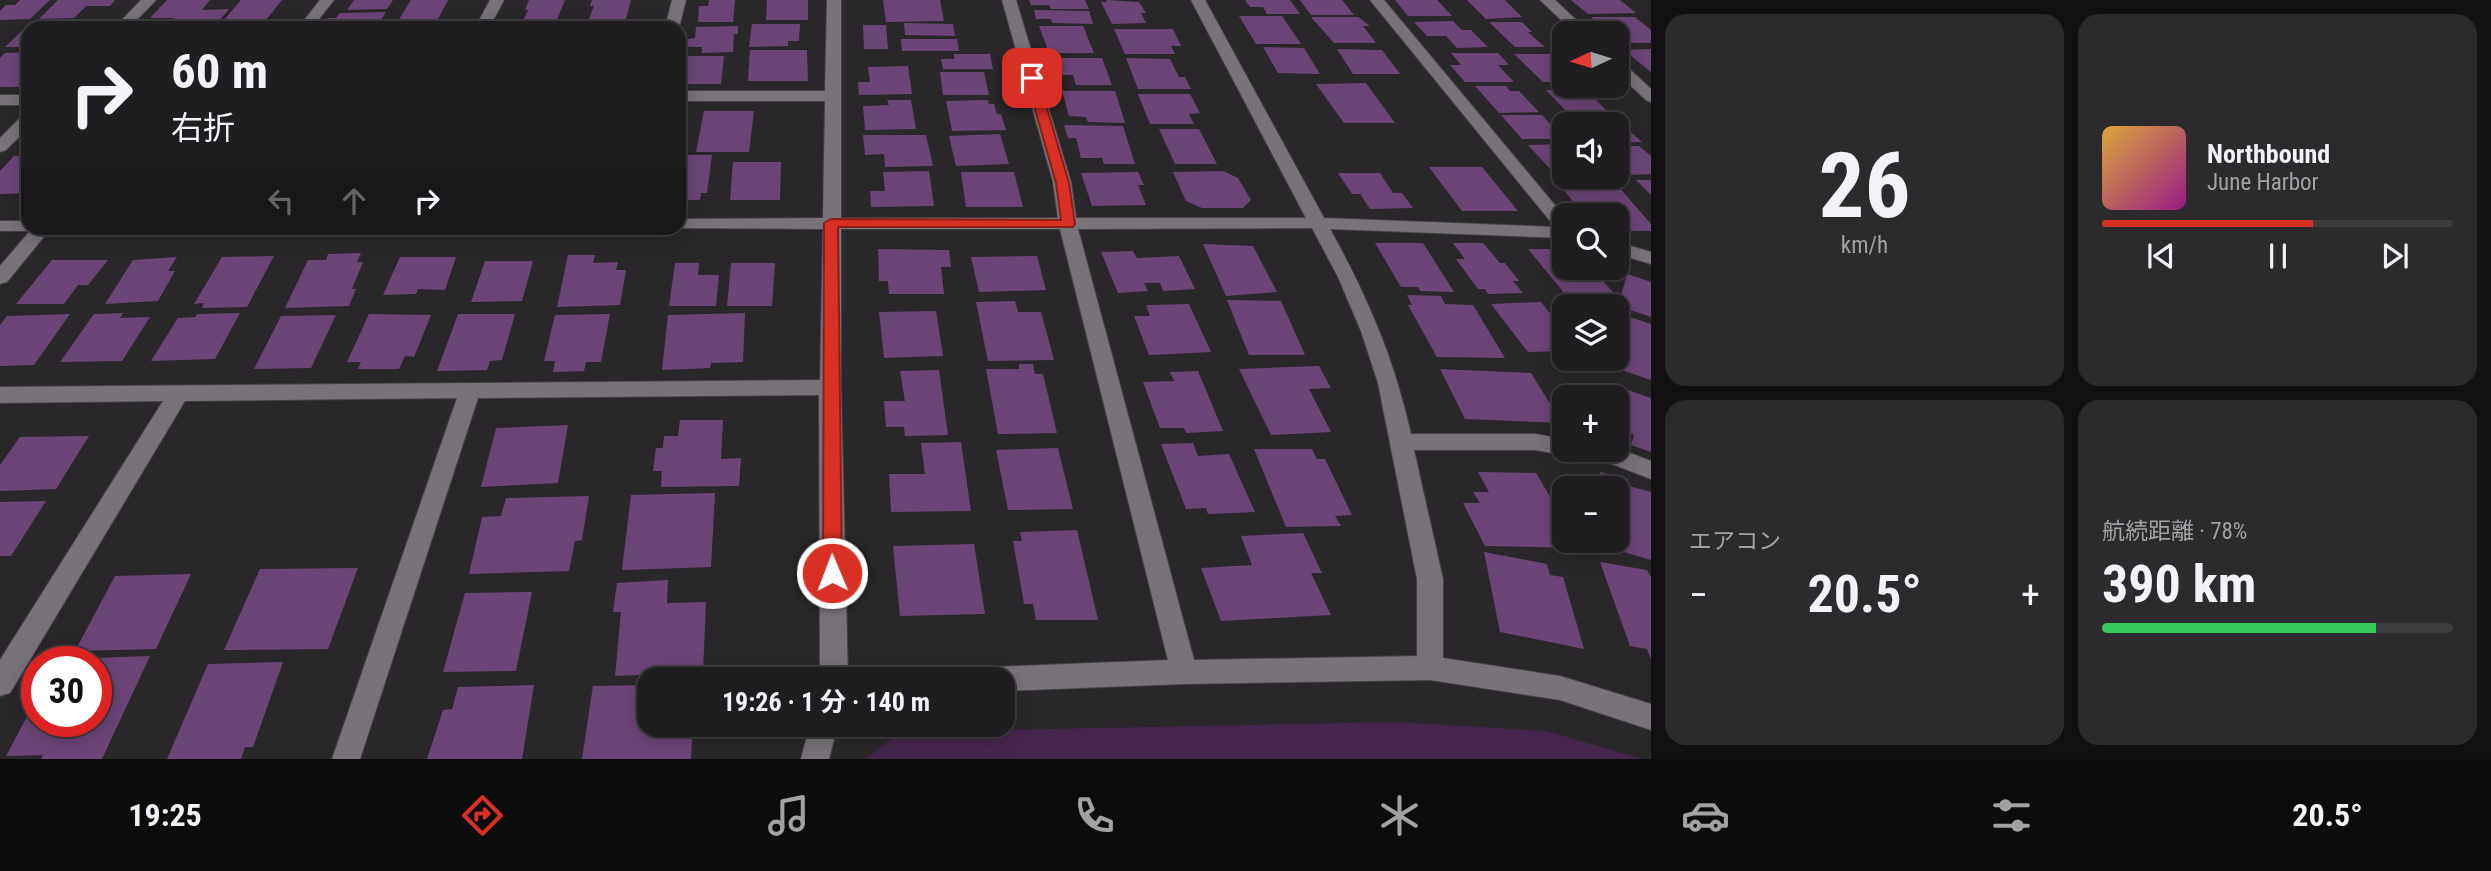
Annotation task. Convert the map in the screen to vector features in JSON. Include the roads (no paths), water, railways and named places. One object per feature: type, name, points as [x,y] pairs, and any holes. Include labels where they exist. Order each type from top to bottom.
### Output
[{"type":"street","points":[[128,21],[149,0]]},
{"type":"street","points":[[310,21],[327,0]]},
{"type":"street","points":[[486,21],[497,0]]},
{"type":"street","points":[[674,21],[679,0]]},
{"type":"street","points":[[834,0],[830,387],[834,667]]},
{"type":"street","points":[[1009,0],[1062,183],[1068,224],[1184,672]]},
{"type":"street","points":[[1198,0],[1317,223],[1371,331],[1389,383],[1430,579],[1430,668]]},
{"type":"street","points":[[1377,0],[1552,212]]},
{"type":"street","points":[[1548,0],[1570,21]]},
{"type":"street","points":[[1629,76],[1651,97]]},
{"type":"street","points":[[686,96],[833,96]]},
{"type":"street","points":[[0,100],[21,100]]},
{"type":"street","points":[[0,147],[21,126]]},
{"type":"street","points":[[686,224],[1317,223],[1552,233]]},
{"type":"street","points":[[0,226],[21,226]]},
{"type":"street","points":[[0,278],[36,235]]},
{"type":"street","points":[[1629,252],[1651,258]]},
{"type":"street","points":[[0,395],[830,387]]},
{"type":"street","points":[[346,759],[470,391]]},
{"type":"street","points":[[0,684],[179,393]]},
{"type":"street","points":[[1402,442],[1535,442],[1552,445]]},
{"type":"street","points":[[1629,461],[1651,470]]},
{"type":"street","points":[[1015,678],[1430,668],[1560,688],[1651,717]]},
{"type":"street","points":[[815,759],[821,737]]}]
